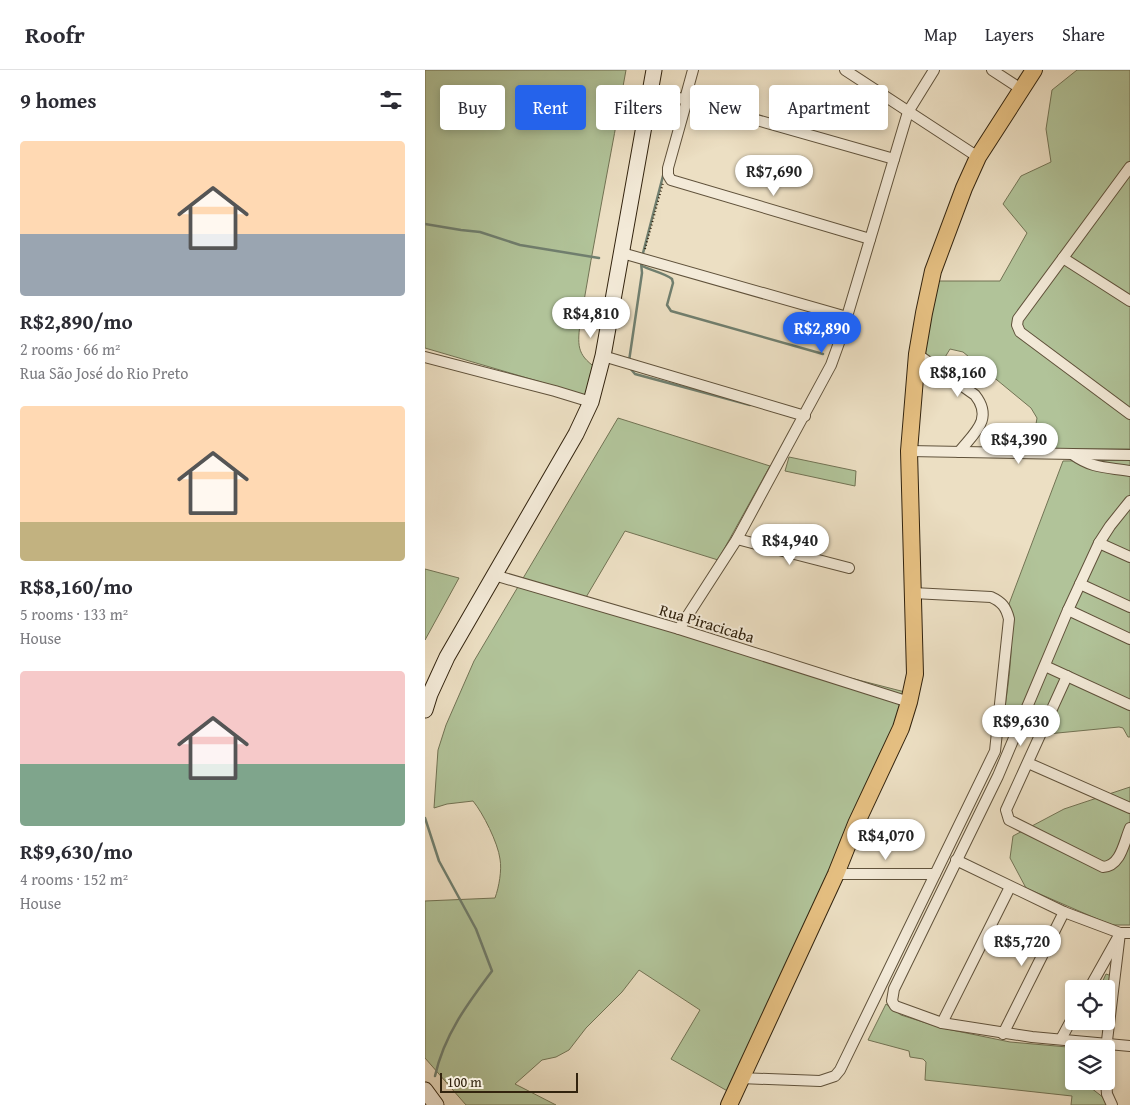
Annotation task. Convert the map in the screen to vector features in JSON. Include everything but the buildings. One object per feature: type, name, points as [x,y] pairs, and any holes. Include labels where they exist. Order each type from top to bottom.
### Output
[{"type":"main road","points":[[652,85],[654,70]]},
{"type":"main road","points":[[729,1105],[836,874],[901,728],[909,702],[915,674],[909,451],[917,354],[933,271],[963,188],[978,157],[1034,70]]},
{"type":"main road","points":[[425,710],[430,694],[447,657],[576,434],[591,402],[603,356],[644,130]]},
{"type":"main road","points":[[425,1090],[435,1105]]},
{"type":"street","points":[[693,70],[668,168],[671,180],[870,239]]},
{"type":"street","points":[[845,70],[978,157]]},
{"type":"street","points":[[679,629],[737,539],[831,365],[847,318],[908,112],[934,70]]},
{"type":"street","points":[[992,70],[1021,89]]},
{"type":"street","points":[[680,98],[894,159]]},
{"type":"street","points":[[1130,167],[1126,181],[1063,258],[1018,319],[1017,325],[1020,332],[1130,414]]},
{"type":"street","points":[[622,253],[847,318]]},
{"type":"street","points":[[1063,258],[1130,301]]},
{"type":"street","points":[[917,354],[975,395],[981,403],[983,411],[981,425],[959,452]]},
{"type":"street","points":[[603,356],[805,416]]},
{"type":"street","points":[[425,357],[591,402]]},
{"type":"street","points":[[909,451],[1130,455]]},
{"type":"street","points":[[1072,454],[1084,463],[1098,467],[1130,471]]},
{"type":"street","points":[[1067,1040],[1003,1034],[942,1022],[902,1010],[895,1006],[892,1001],[894,989],[998,776],[1068,610],[1099,543],[1130,501]]},
{"type":"street","points":[[737,539],[849,568]]},
{"type":"street","points":[[1099,543],[1130,557]]},
{"type":"street","name":"Rua Piracicaba","points":[[494,575],[679,629],[909,702]]},
{"type":"street","points":[[1080,584],[1130,607]]},
{"type":"street","points":[[913,593],[991,597],[1001,602],[1007,610],[1009,619],[995,751],[998,776]]},
{"type":"street","points":[[1068,610],[1130,639]]},
{"type":"street","points":[[1045,666],[1130,705]]},
{"type":"street","points":[[1067,676],[1005,810],[1009,820],[1103,868],[1110,867],[1116,862],[1130,828]]},
{"type":"street","points":[[741,1078],[820,1081],[835,1076],[847,1058],[995,751]]},
{"type":"street","points":[[1027,763],[1130,808]]},
{"type":"street","points":[[956,860],[1064,912],[1125,933]]},
{"type":"street","points":[[836,874],[935,874]]},
{"type":"street","points":[[942,1022],[1010,887]]},
{"type":"street","points":[[1003,1034],[1064,912]]},
{"type":"street","points":[[1095,980],[1125,933]]},
{"type":"street","points":[[1107,1040],[1125,933]]},
{"type":"street","points":[[1061,1039],[1066,1030]]},
{"type":"street","points":[[1115,1047],[1130,1046]]},
{"type":"street","points":[[1108,1090],[1111,1103]]},
{"type":"green space","points":[[425,70],[626,70],[623,85],[596,85],[596,130],[615,130],[580,324],[579,345],[583,356],[599,370],[585,395],[425,348]]},
{"type":"green space","points":[[1077,70],[1130,70],[1130,449],[1056,449],[1035,430],[1037,418],[1031,408],[963,352],[950,349],[939,367],[921,350],[935,281],[1000,281],[1027,233],[1003,204],[1021,176],[1051,162],[1046,129],[1052,90]]},
{"type":"green space","points":[[618,418],[770,466],[718,560],[625,531],[585,599],[796,664],[905,692],[899,735],[731,1093],[671,1059],[700,1010],[639,970],[622,992],[586,1028],[569,1050],[556,1057],[542,1060],[515,1084],[556,1105],[466,1105],[425,1058],[425,901],[495,898],[500,879],[501,863],[499,852],[489,828],[473,801],[447,804],[434,808],[438,750],[446,725],[474,661]]},
{"type":"green space","points":[[789,457],[856,471],[855,486],[785,471]]},
{"type":"green space","points":[[1130,460],[1130,737],[1128,737],[1123,728],[1119,727],[1027,736],[1021,735],[1017,728],[1001,732],[1011,651],[1012,634],[1009,604],[1063,461]]},
{"type":"green space","points":[[425,569],[459,578],[425,640]]},
{"type":"green space","points":[[1130,787],[1130,925],[1113,925],[1026,888],[1010,858],[1013,836],[1064,809]]},
{"type":"green space","points":[[1106,974],[1112,976],[1111,980],[1103,980]]},
{"type":"green space","points":[[886,1004],[901,1015],[942,1028],[1010,1042],[1065,1047],[1065,1090],[1094,1090],[1104,1098],[1108,1105],[1071,1105],[1072,1096],[925,1080],[926,1062],[923,1059],[910,1057],[909,1051],[868,1040]]},
{"type":"waterway","points":[[642,257],[664,172]]},
{"type":"waterway","points":[[425,224],[480,232],[520,245],[599,258]]},
{"type":"waterway","points":[[629,361],[642,273],[641,262]]},
{"type":"waterway","points":[[642,266],[672,279],[673,283],[667,305],[671,311],[823,354]]},
{"type":"waterway","points":[[630,368],[635,374],[750,405]]},
{"type":"waterway","points":[[425,818],[439,861],[476,929],[492,971],[458,1020],[444,1047],[435,1076]]}]
